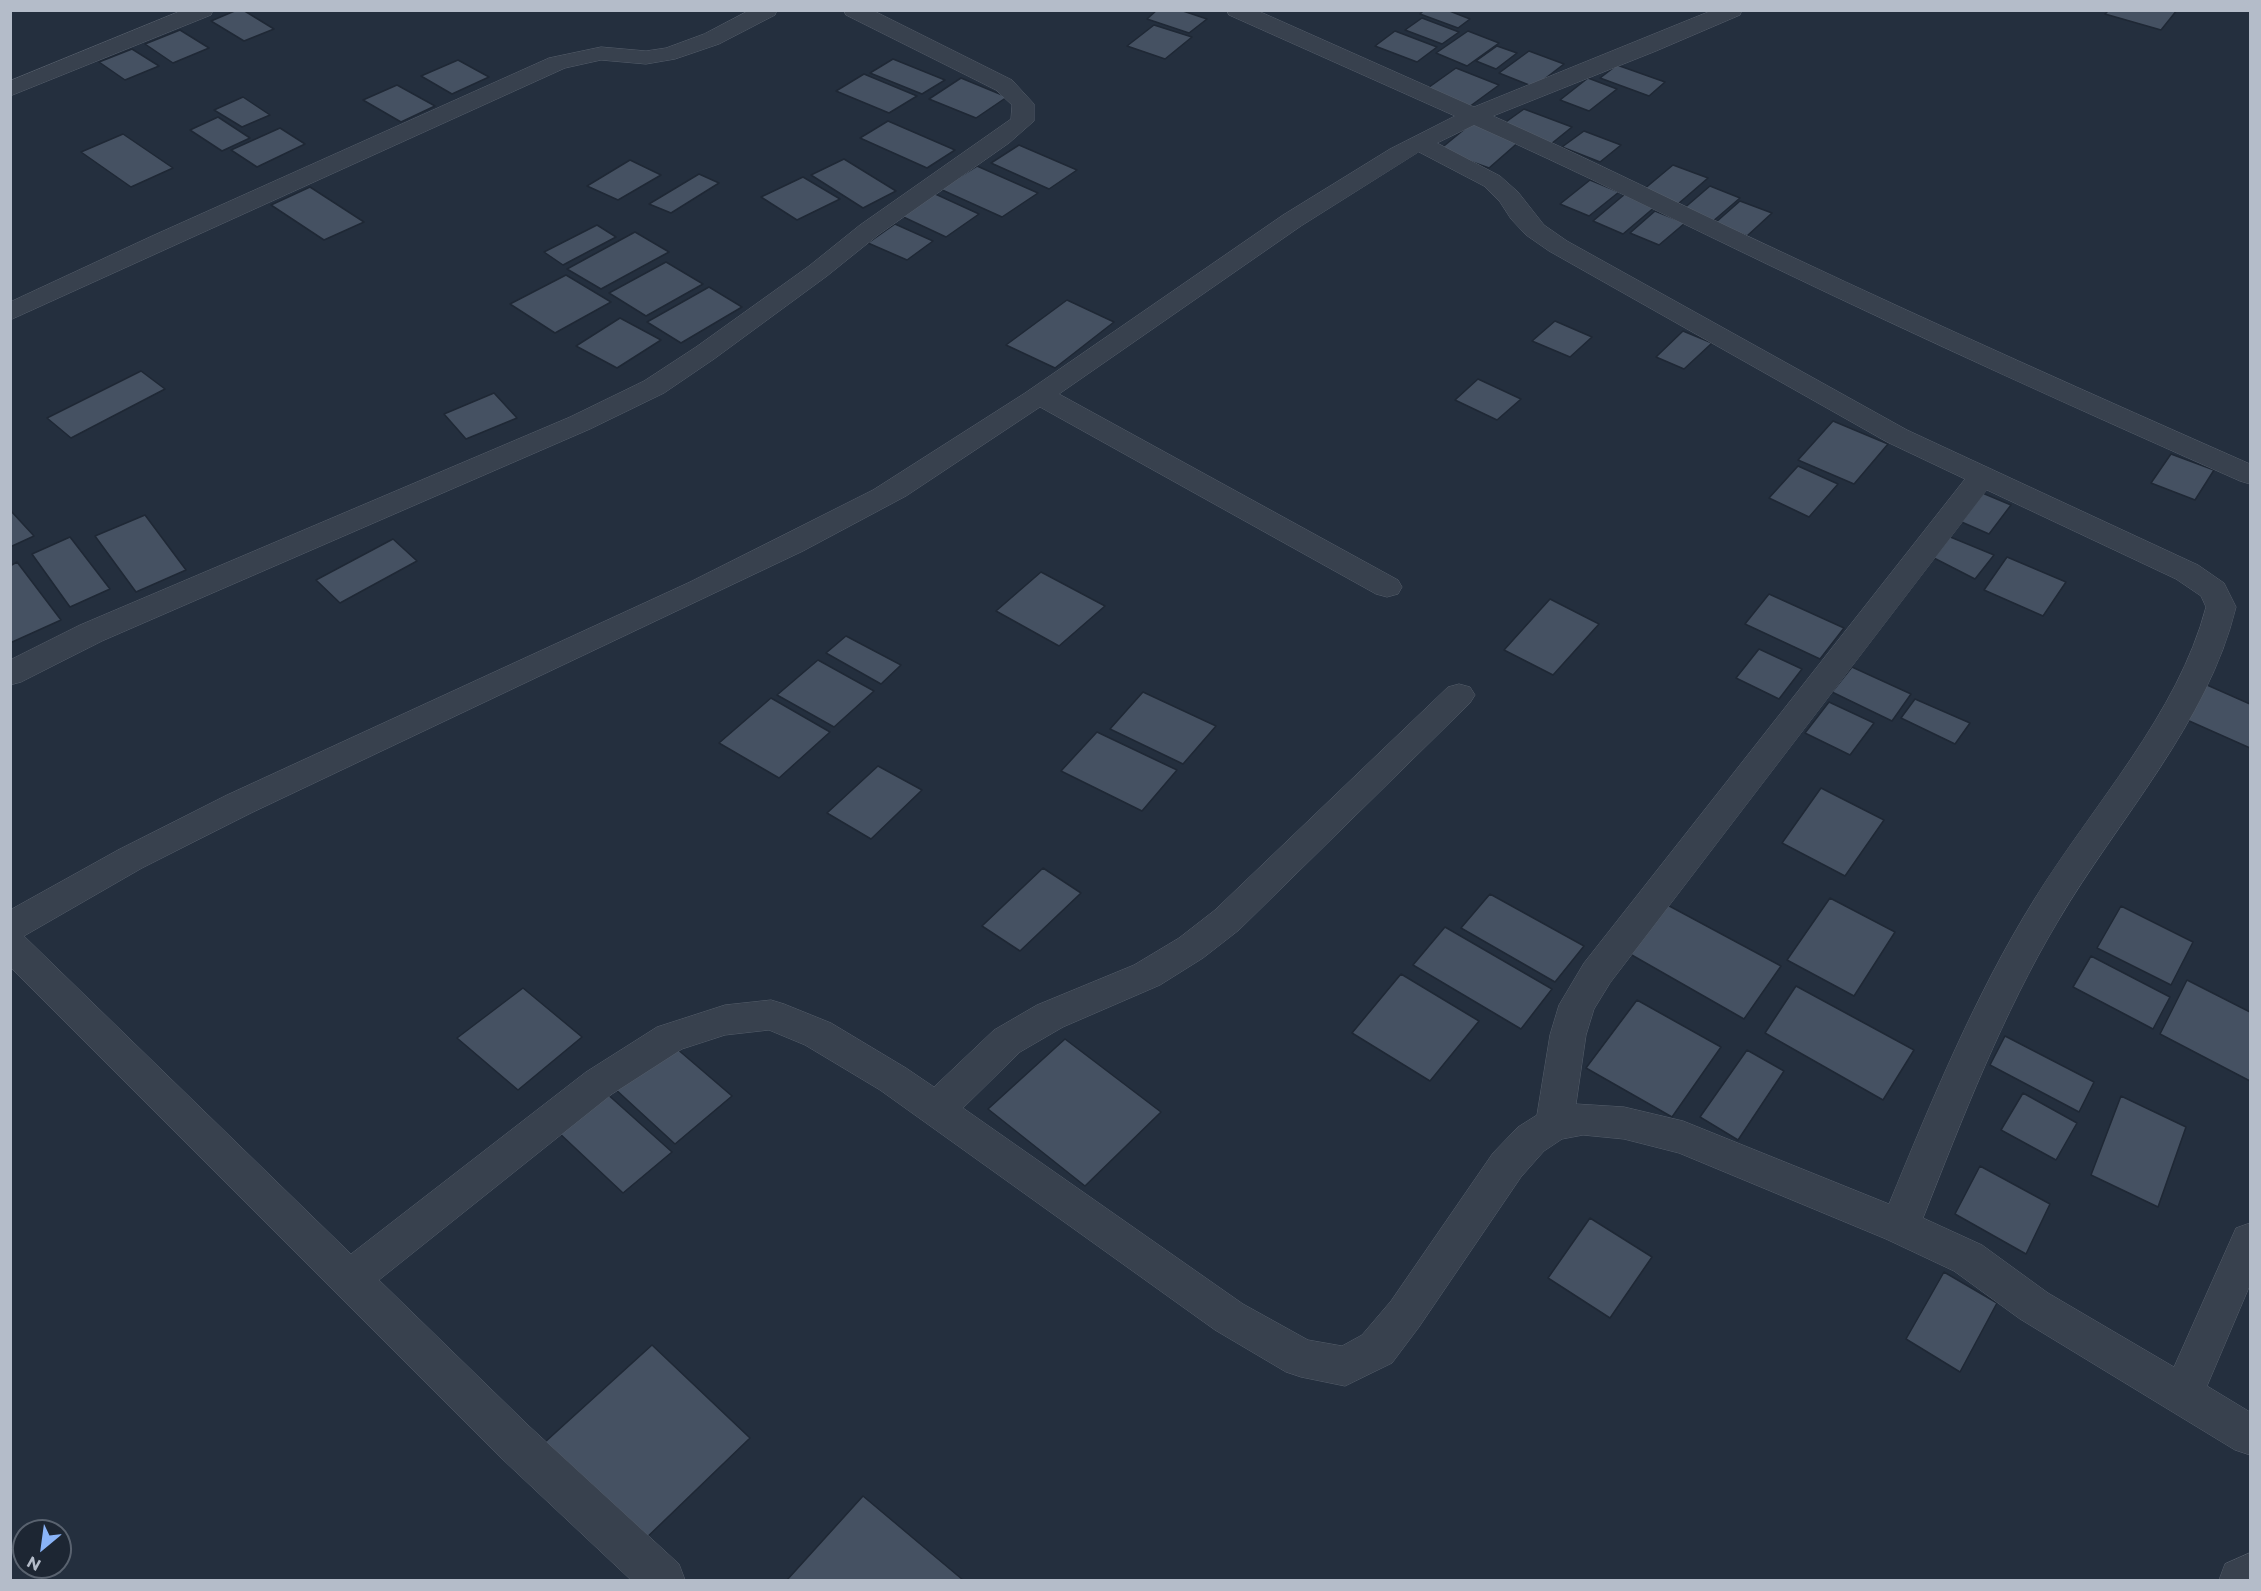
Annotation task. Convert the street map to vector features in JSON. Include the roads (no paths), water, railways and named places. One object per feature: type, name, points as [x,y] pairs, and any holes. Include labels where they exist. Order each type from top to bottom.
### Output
[{"type":"street","points":[[10,90],[203,10]]},
{"type":"street","points":[[10,312],[160,241],[557,63],[583,55],[608,53],[650,58],[672,54],[701,43],[767,10]]},
{"type":"street","points":[[10,674],[91,633],[580,423],[654,387],[705,353],[818,271],[869,230],[1022,121],[1023,104],[1004,85],[854,10]]},
{"type":"street","points":[[1237,10],[1473,114],[1976,353],[2250,475]]},
{"type":"street","points":[[10,927],[147,850],[276,787],[592,640],[827,527],[891,493],[1041,396],[1280,228],[1420,143],[1473,114],[1563,77],[1686,33],[1732,10]]},
{"type":"street","points":[[1420,143],[1492,181],[1509,196],[1535,230],[1558,246],[1897,436],[2187,572],[2213,590],[2221,607],[2207,658],[2175,717],[2087,846],[2004,985],[1947,1110],[1900,1226]]},
{"type":"street","points":[[1041,396],[1387,587]]},
{"type":"street","points":[[1554,1124],[1568,1035],[1577,1005],[1597,973],[1983,476]]},
{"type":"street","points":[[936,1110],[1007,1041],[1050,1016],[1147,975],[1191,948],[1227,920],[1459,695]]},
{"type":"street","points":[[10,944],[514,1441],[663,1581]]},
{"type":"street","points":[[350,1279],[599,1083],[670,1038],[725,1020],[771,1015],[818,1034],[893,1079],[1229,1317],[1301,1358],[1345,1366],[1377,1349],[1404,1314],[1507,1165],[1531,1139],[1554,1124],[1583,1119],[1624,1123],[1683,1138],[1900,1226],[1968,1258],[2034,1306],[2250,1435]]},
{"type":"street","points":[[2182,1395],[2250,1240]]},
{"type":"street","points":[[2241,1581],[2250,1575]]}]
